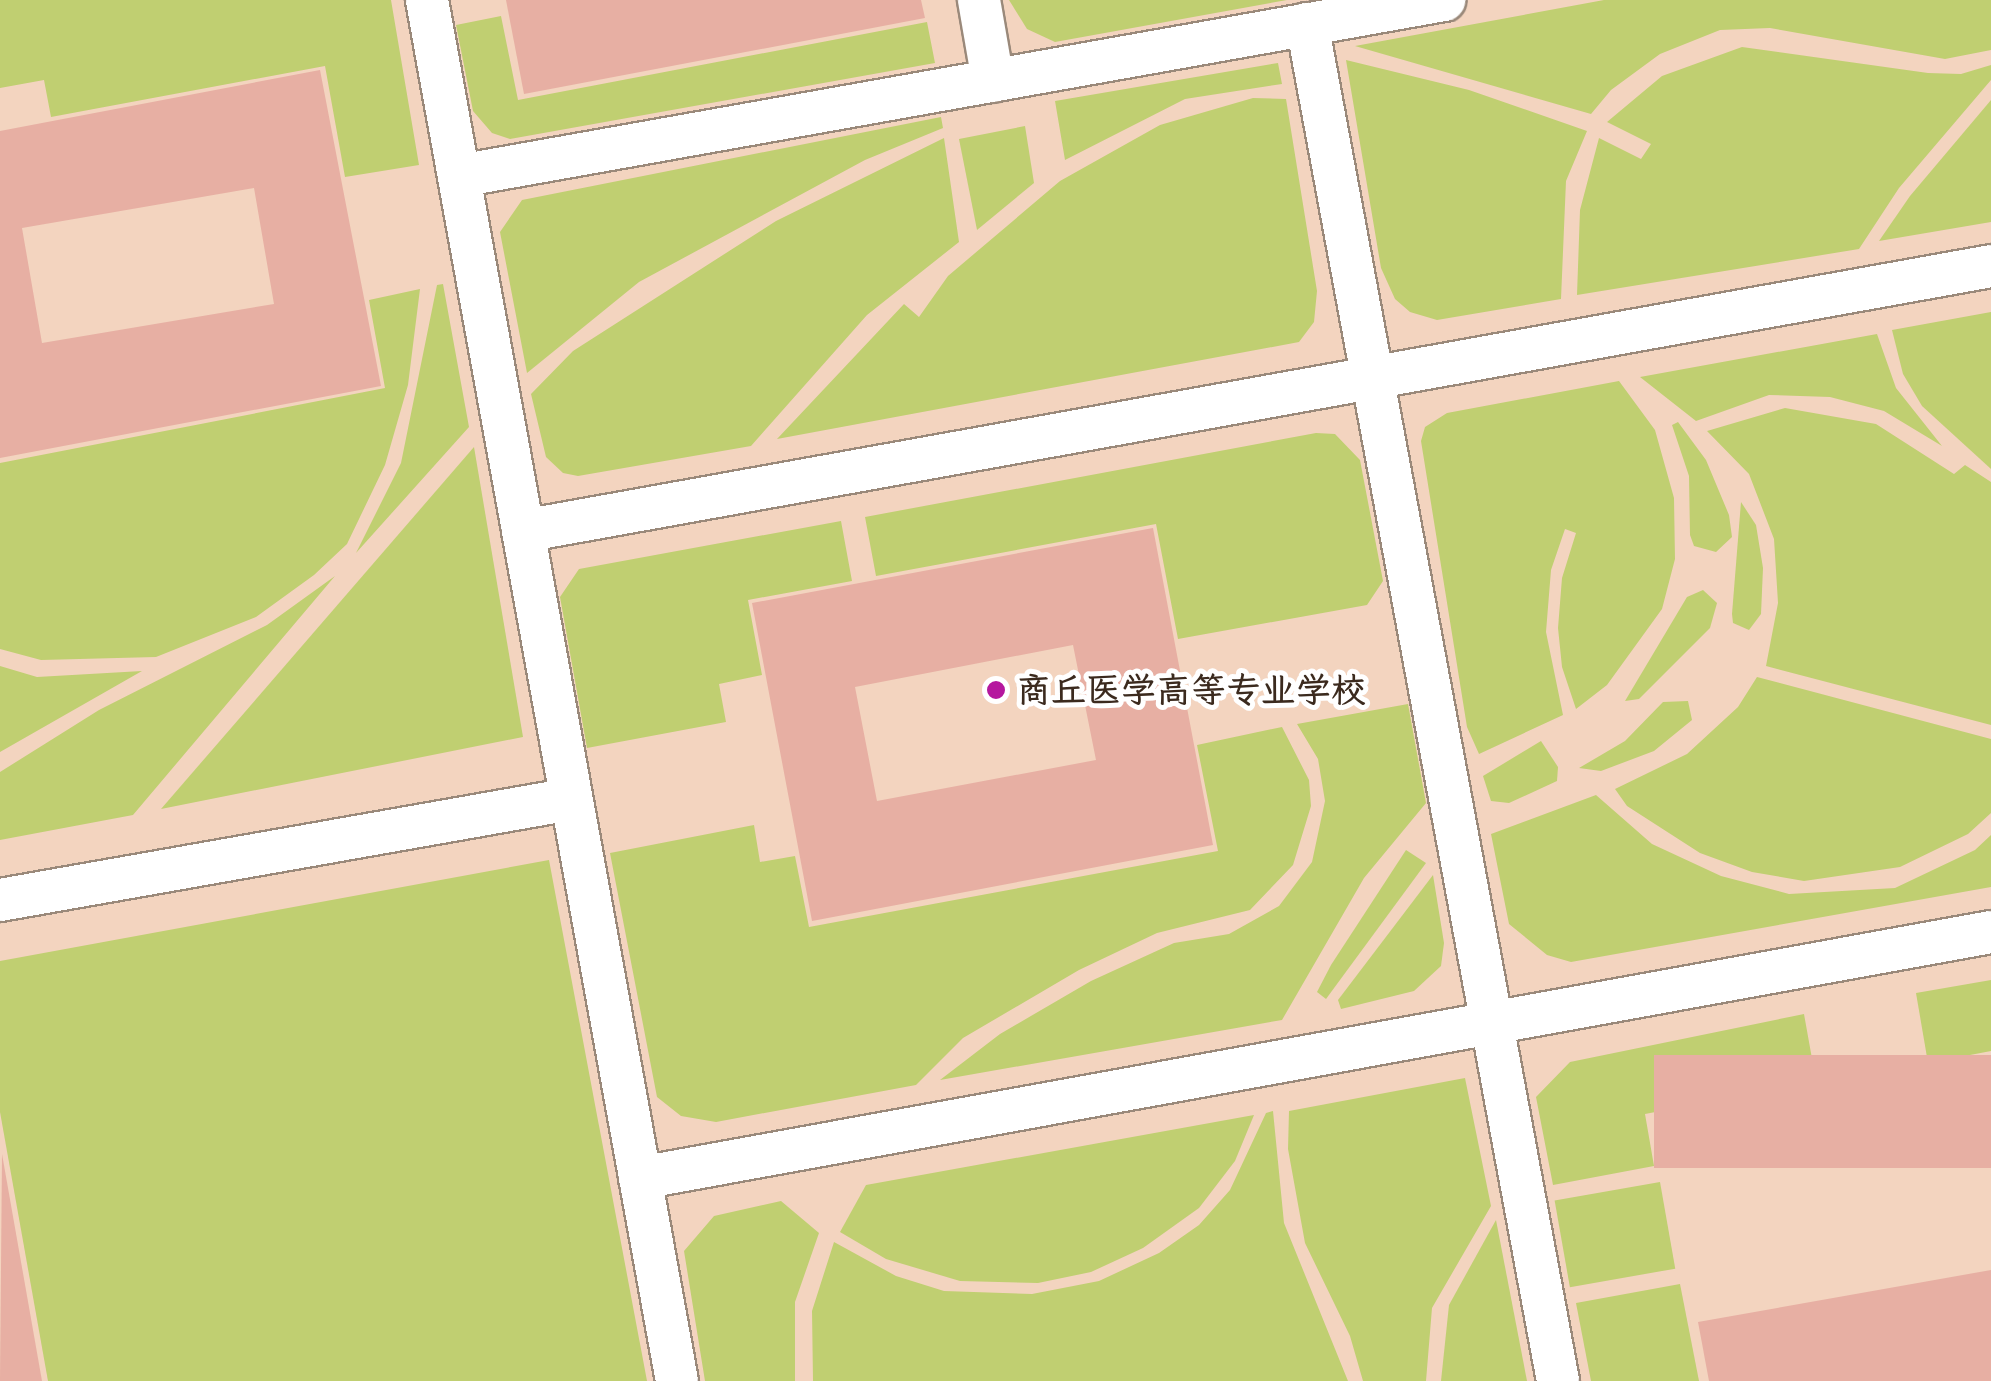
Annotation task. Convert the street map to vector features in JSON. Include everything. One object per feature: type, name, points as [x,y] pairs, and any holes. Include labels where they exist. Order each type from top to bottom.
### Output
[{"type":"lane","points":[[427,0],[676,1381]]},
{"type":"lane","points":[[979,0],[993,80]]},
{"type":"lane","points":[[459,176],[1444,0]]},
{"type":"lane","points":[[1307,24],[1558,1381]]},
{"type":"lane","points":[[523,531],[1991,266]]},
{"type":"lane","points":[[0,900],[572,799]]},
{"type":"lane","points":[[640,1178],[1991,932]]},
{"type":"shaded area","name":"商丘医学高等专业学校","points":[[0,0],[1991,0],[1991,1381],[0,1381]]},
{"type":"green space","points":[[0,0],[391,0],[419,165],[345,177],[325,66],[51,117],[44,80],[0,88]]},
{"type":"green space","points":[[1009,0],[1287,0],[1055,42],[1027,29]]},
{"type":"green space","points":[[1604,0],[1991,0],[1991,50],[1945,59],[1770,28],[1720,30],[1660,54],[1611,90],[1591,114],[1355,46]]},
{"type":"green space","points":[[501,16],[518,100],[927,22],[935,63],[510,139],[492,133],[473,111],[456,25]]},
{"type":"green space","points":[[1742,47],[1928,73],[1961,74],[1991,65],[1991,80],[1899,188],[1859,249],[1577,295],[1580,210],[1599,138],[1641,159],[1651,144],[1607,122],[1662,76]]},
{"type":"green space","points":[[1346,60],[1469,90],[1587,131],[1566,181],[1561,299],[1437,320],[1410,312],[1395,299],[1381,268]]},
{"type":"green space","points":[[1278,63],[1282,84],[1185,99],[1065,160],[1055,101]]},
{"type":"green space","points":[[1253,98],[1286,99],[1317,291],[1314,322],[1299,342],[777,439],[904,304],[919,317],[948,276],[1060,181],[1160,125]]},
{"type":"green space","points":[[1991,100],[1991,222],[1879,241],[1910,196]]},
{"type":"green space","points":[[941,117],[943,128],[865,160],[639,282],[527,373],[500,232],[522,200]]},
{"type":"green space","points":[[1025,126],[1034,183],[977,230],[959,139]]},
{"type":"green space","points":[[944,138],[959,242],[867,315],[751,446],[578,476],[563,473],[546,457],[531,394],[573,351],[776,221]]},
{"type":"green space","points":[[443,284],[469,427],[356,553],[401,463],[437,285]]},
{"type":"green space","points":[[420,289],[408,385],[385,465],[347,544],[314,575],[256,617],[156,657],[41,660],[0,649],[0,463],[385,388],[369,300]]},
{"type":"green space","points":[[1991,312],[1991,469],[1922,406],[1903,374],[1892,330]]},
{"type":"green space","points":[[1877,334],[1896,388],[1942,446],[1884,411],[1830,397],[1769,395],[1696,421],[1640,377]]},
{"type":"green space","points":[[1619,381],[1655,430],[1674,498],[1675,559],[1662,609],[1607,685],[1576,709],[1562,667],[1558,628],[1562,578],[1576,533],[1565,529],[1551,570],[1546,632],[1563,715],[1479,754],[1467,727],[1421,441],[1425,427],[1447,413]]},
{"type":"green space","points":[[1785,408],[1876,424],[1954,474],[1965,465],[1991,482],[1991,725],[1766,666],[1778,603],[1774,539],[1749,474],[1707,431]]},
{"type":"green space","points":[[1678,422],[1706,460],[1729,515],[1732,537],[1716,552],[1694,546],[1690,535],[1689,476],[1672,425]]},
{"type":"green space","points":[[1316,433],[1335,434],[1360,460],[1383,581],[1367,605],[1178,639],[1156,524],[876,576],[865,517]]},
{"type":"green space","points":[[474,447],[523,737],[161,809]]},
{"type":"green space","points":[[1741,502],[1756,525],[1763,568],[1761,614],[1749,630],[1733,623],[1732,614]]},
{"type":"green space","points":[[841,521],[852,581],[748,600],[762,675],[719,684],[726,722],[587,748],[560,597],[579,569]]},
{"type":"green space","points":[[335,576],[133,815],[0,840],[0,772],[99,710],[267,625]]},
{"type":"green space","points":[[1703,590],[1717,603],[1710,628],[1639,699],[1625,701],[1687,597]]},
{"type":"green space","points":[[0,666],[37,677],[142,671],[0,752]]},
{"type":"green space","points":[[1757,677],[1991,739],[1991,813],[1968,834],[1900,867],[1804,881],[1752,872],[1700,853],[1627,806],[1615,789],[1687,754],[1738,707]]},
{"type":"green space","points":[[1688,701],[1692,720],[1654,751],[1601,771],[1579,768],[1625,741],[1663,702]]},
{"type":"green space","points":[[1408,704],[1426,803],[1364,878],[1282,1020],[940,1080],[1000,1034],[1091,981],[1174,943],[1229,934],[1279,906],[1312,862],[1325,801],[1318,759],[1297,724]]},
{"type":"green space","points":[[1282,727],[1309,780],[1311,806],[1293,865],[1250,910],[1157,933],[1079,970],[963,1038],[916,1085],[716,1122],[681,1116],[657,1097],[610,853],[754,825],[760,862],[795,856],[809,927],[1218,851],[1197,745]]},
{"type":"green space","points":[[1541,741],[1558,767],[1557,781],[1509,803],[1491,801],[1483,776]]},
{"type":"green space","points":[[1596,795],[1652,844],[1721,876],[1789,894],[1895,888],[1975,850],[1991,835],[1991,887],[1571,962],[1547,955],[1509,924],[1491,834]]},
{"type":"green space","points":[[1406,850],[1426,863],[1326,999],[1317,992],[1331,965]]},
{"type":"green space","points":[[549,860],[647,1381],[48,1381],[0,1112],[0,961]]},
{"type":"green space","points":[[1433,875],[1444,943],[1441,966],[1414,991],[1341,1009],[1338,1000]]},
{"type":"green space","points":[[1991,980],[1991,1051],[1928,1063],[1916,993]]},
{"type":"green space","points":[[1804,1014],[1816,1081],[1645,1114],[1654,1166],[1553,1185],[1536,1097],[1570,1062]]},
{"type":"green space","points":[[1465,1078],[1491,1206],[1432,1308],[1426,1381],[1363,1381],[1350,1336],[1305,1243],[1288,1149],[1289,1111]]},
{"type":"green space","points":[[1273,1111],[1284,1223],[1348,1381],[813,1381],[812,1311],[834,1242],[896,1276],[944,1291],[1032,1294],[1099,1281],[1159,1253],[1199,1225],[1230,1190],[1266,1113]]},
{"type":"green space","points":[[1254,1115],[1235,1161],[1199,1208],[1143,1248],[1091,1272],[1038,1283],[960,1281],[886,1259],[840,1232],[866,1185]]},
{"type":"green space","points":[[1660,1182],[1675,1269],[1570,1287],[1555,1201]]},
{"type":"green space","points":[[781,1201],[819,1233],[795,1302],[795,1381],[705,1381],[684,1251],[714,1216]]},
{"type":"green space","points":[[1496,1220],[1527,1381],[1441,1381],[1449,1305]]},
{"type":"green space","points":[[1680,1284],[1699,1381],[1591,1381],[1576,1303]]},
{"type":"building","points":[[506,0],[921,0],[925,18],[524,94]]},
{"type":"building","points":[[320,70],[381,386],[0,458],[0,131]],"holes":[[[254,188],[274,304],[42,343],[22,228]]]},
{"type":"building","points":[[1153,528],[1213,845],[812,921],[752,603]],"holes":[[[1073,645],[1096,760],[877,801],[855,687]]]},
{"type":"building","points":[[1654,1055],[1991,1055],[1991,1168],[1654,1168]]},
{"type":"building","points":[[2,1154],[42,1381],[0,1381]]},
{"type":"building","points":[[1991,1270],[1991,1381],[1709,1381],[1698,1322]]},
{"type":"place","name":"商丘医学高等专业学校","points":[[996,690]]}]
